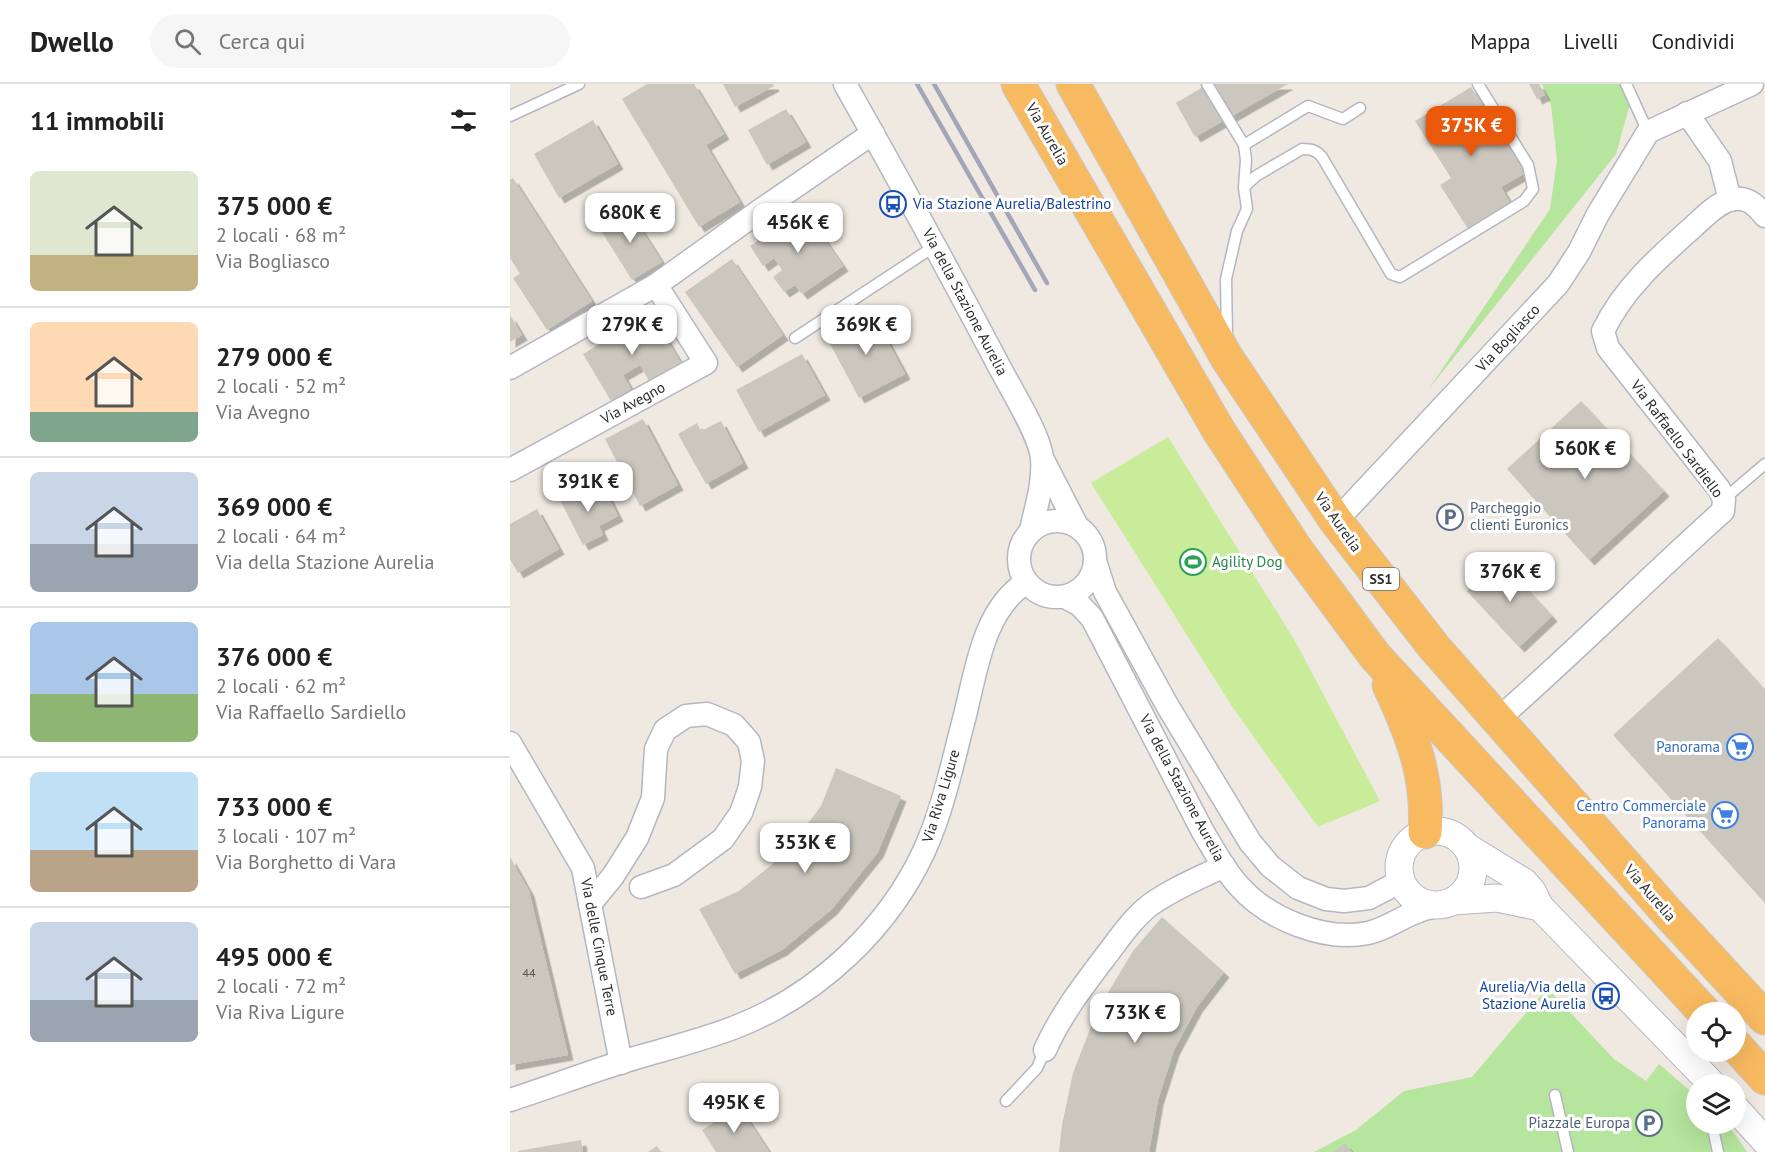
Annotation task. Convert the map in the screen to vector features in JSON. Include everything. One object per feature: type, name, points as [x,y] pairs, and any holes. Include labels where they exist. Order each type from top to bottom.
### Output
[{"type":"highway","name":"Via Aurelia","points":[[1018,84],[1219,430],[1296,549],[1375,656],[1695,1002]]},
{"type":"highway","name":"Via Aurelia","points":[[1073,84],[1227,358],[1336,521],[1434,647],[1667,912],[1765,1018]]},
{"type":"highway","points":[[1375,656],[1401,710],[1418,759],[1425,792],[1425,832]]},
{"type":"highway","points":[[1746,1057],[1765,1078]]},
{"type":"street","name":"Via della Stazione Aurelia","points":[[845,84],[935,246],[1038,444],[1042,458],[1040,492],[1031,530]]},
{"type":"street","points":[[1648,132],[1752,84]]},
{"type":"street","points":[[1687,113],[1720,161],[1730,200],[1741,199],[1753,203],[1765,216]]},
{"type":"street","name":"Via Bogliasco","points":[[1336,521],[1558,284],[1648,132]]},
{"type":"street","points":[[510,368],[656,285],[873,133]]},
{"type":"street","name":"Via Raffaello Sardiello","points":[[1498,719],[1723,511],[1724,499],[1715,484],[1608,348],[1603,331],[1611,313],[1656,260],[1714,208],[1730,200]]},
{"type":"street","name":"Via Avegno","points":[[510,470],[706,363],[656,285]]},
{"type":"street","points":[[1042,458],[1077,526]]},
{"type":"street","points":[[1052,520],[1065,521],[1077,526],[1088,535],[1094,547],[1095,561],[1090,578],[1083,587],[1065,597],[1043,595],[1033,590],[1020,570],[1018,556],[1021,544],[1031,530],[1039,524],[1052,520]]},
{"type":"street","points":[[1095,561],[1105,592],[1167,705],[1250,842],[1270,866],[1298,888],[1319,897],[1344,901],[1369,898],[1401,881]]},
{"type":"street","name":"Via Riva Ligure","points":[[510,1100],[738,1026],[774,1009],[806,990],[873,929],[912,875],[925,849],[937,819],[991,624],[1004,603],[1017,588],[1026,582]]},
{"type":"street","name":"Via della Stazione Aurelia","points":[[1065,597],[1080,605],[1092,618],[1203,832],[1240,888],[1265,907],[1304,928],[1323,933],[1353,935],[1370,933],[1387,928],[1418,911],[1447,903]]},
{"type":"street","points":[[590,904],[637,838],[653,798],[656,749],[664,730],[686,716],[707,714],[734,725],[749,742],[753,761],[750,787],[741,813],[723,839],[675,875],[641,887]]},
{"type":"street","name":"Via delle Cinque Terre","points":[[510,743],[583,868],[621,1063]]},
{"type":"street","points":[[1540,907],[1497,898],[1428,905],[1416,901],[1401,881],[1398,869],[1400,856],[1414,837],[1437,830],[1459,838],[1467,847],[1524,882],[1532,891],[1540,907],[1699,1074]]},
{"type":"street","points":[[1447,903],[1463,893],[1470,883],[1473,870],[1472,858],[1467,847]]},
{"type":"street","points":[[1041,1059],[1074,999],[1139,915],[1156,900],[1224,866]]},
{"type":"street","points":[[1746,1120],[1765,1141]]},
{"type":"lane","points":[[510,116],[579,84]]},
{"type":"lane","points":[[1207,84],[1244,145],[1246,160],[1244,187],[1247,209],[1237,231],[1226,279],[1227,358]]},
{"type":"lane","points":[[1244,187],[1256,176],[1296,151],[1310,149],[1317,152],[1391,274],[1400,277],[1524,201],[1533,189],[1527,165],[1478,84]]},
{"type":"lane","points":[[1626,84],[1648,132]]},
{"type":"lane","points":[[1244,145],[1308,106],[1344,119],[1360,108]]},
{"type":"lane","points":[[795,338],[935,246]]},
{"type":"lane","points":[[1724,499],[1765,464]]},
{"type":"lane","points":[[1006,1101],[1041,1059]]},
{"type":"lane","points":[[1555,1095],[1568,1152]]},
{"type":"lane","points":[[1714,1134],[1718,1152]]},
{"type":"green space","points":[[1542,84],[1623,84],[1632,97],[1616,154],[1428,390],[1550,209],[1557,160],[1551,105]]},
{"type":"green space","name":"Agility Dog","points":[[1168,437],[1295,641],[1380,801],[1318,827],[1233,708],[1091,483]]},
{"type":"green space","points":[[1547,988],[1614,1059],[1646,1081],[1659,1064],[1686,1087],[1686,1134],[1735,1134],[1747,1152],[1314,1152],[1356,1130],[1404,1091],[1472,1077]]},
{"type":"building","points":[[647,84],[694,84],[724,134],[706,145],[740,202],[699,227],[622,99]]},
{"type":"building","points":[[723,84],[773,84],[774,86],[735,107]]},
{"type":"building","points":[[1208,84],[1288,84],[1195,137],[1176,103]]},
{"type":"building","points":[[1529,84],[1539,84],[1545,95],[1537,99]]},
{"type":"building","points":[[1471,87],[1525,173],[1501,187],[1510,203],[1468,229],[1440,185],[1451,178],[1415,121]]},
{"type":"building","points":[[786,109],[806,142],[767,165],[748,130]]},
{"type":"building","points":[[593,120],[618,164],[559,198],[534,154]]},
{"type":"building","points":[[513,178],[592,301],[547,330],[513,278],[520,274],[510,258],[510,180]]},
{"type":"building","points":[[627,207],[662,262],[632,280],[598,226]]},
{"type":"building","points":[[804,209],[843,266],[802,294],[795,285],[784,292],[773,277],[782,270],[774,258],[763,266],[750,246]]},
{"type":"building","points":[[732,259],[783,335],[737,367],[685,292]]},
{"type":"building","points":[[651,313],[682,365],[650,383],[640,365],[623,375],[631,389],[611,401],[583,354]]},
{"type":"building","points":[[873,314],[905,374],[859,398],[827,338]]},
{"type":"building","points":[[510,315],[522,335],[510,342]]},
{"type":"building","points":[[802,354],[825,395],[759,432],[736,390]]},
{"type":"building","points":[[1581,401],[1664,491],[1589,560],[1507,469]]},
{"type":"building","points":[[643,419],[678,485],[640,506],[605,439]]},
{"type":"building","points":[[721,421],[743,463],[706,484],[678,434],[697,423],[701,431]]},
{"type":"building","points":[[579,485],[586,500],[605,490],[618,516],[599,526],[603,535],[583,545],[558,496]]},
{"type":"building","points":[[537,509],[559,549],[518,573],[510,559],[510,524]]},
{"type":"building","points":[[1501,560],[1552,616],[1519,647],[1467,591]]},
{"type":"building","name":"Centro Commerciale Panorama","points":[[1718,638],[1765,690],[1765,903],[1613,735]]},
{"type":"building","points":[[836,768],[901,796],[878,852],[832,909],[782,950],[735,974],[699,909],[739,891],[785,854],[821,806]]},
{"type":"building","points":[[510,857],[529,891],[568,1055],[510,1065]]},
{"type":"building","points":[[1162,917],[1224,972],[1197,1007],[1174,1050],[1158,1100],[1149,1152],[1059,1152],[1073,1073],[1097,1011],[1133,951]]},
{"type":"building","points":[[739,1106],[769,1152],[716,1152],[702,1130]]},
{"type":"building","points":[[581,1140],[583,1152],[518,1152],[518,1151]]},
{"type":"building","points":[[1345,1143],[1352,1152],[1333,1152]]},
{"type":"building","points":[[657,1146],[661,1152],[648,1152]]},
{"type":"railway","points":[[917,84],[1035,290]]},
{"type":"railway","points":[[934,84],[1047,283]]},
{"type":"place","name":"Via Stazione Aurelia/Balestrino","points":[[893,204]]},
{"type":"place","name":"Parcheggio clienti Euronics","points":[[1450,517]]},
{"type":"place","name":"Agility Dog","points":[[1193,562]]},
{"type":"place","name":"Panorama","points":[[1740,747]]},
{"type":"place","name":"Centro Commerciale Panorama","points":[[1725,815]]},
{"type":"place","name":"Aurelia/Via della Stazione Aurelia","points":[[1606,996]]},
{"type":"place","name":"Piazzale Europa","points":[[1649,1123]]}]
